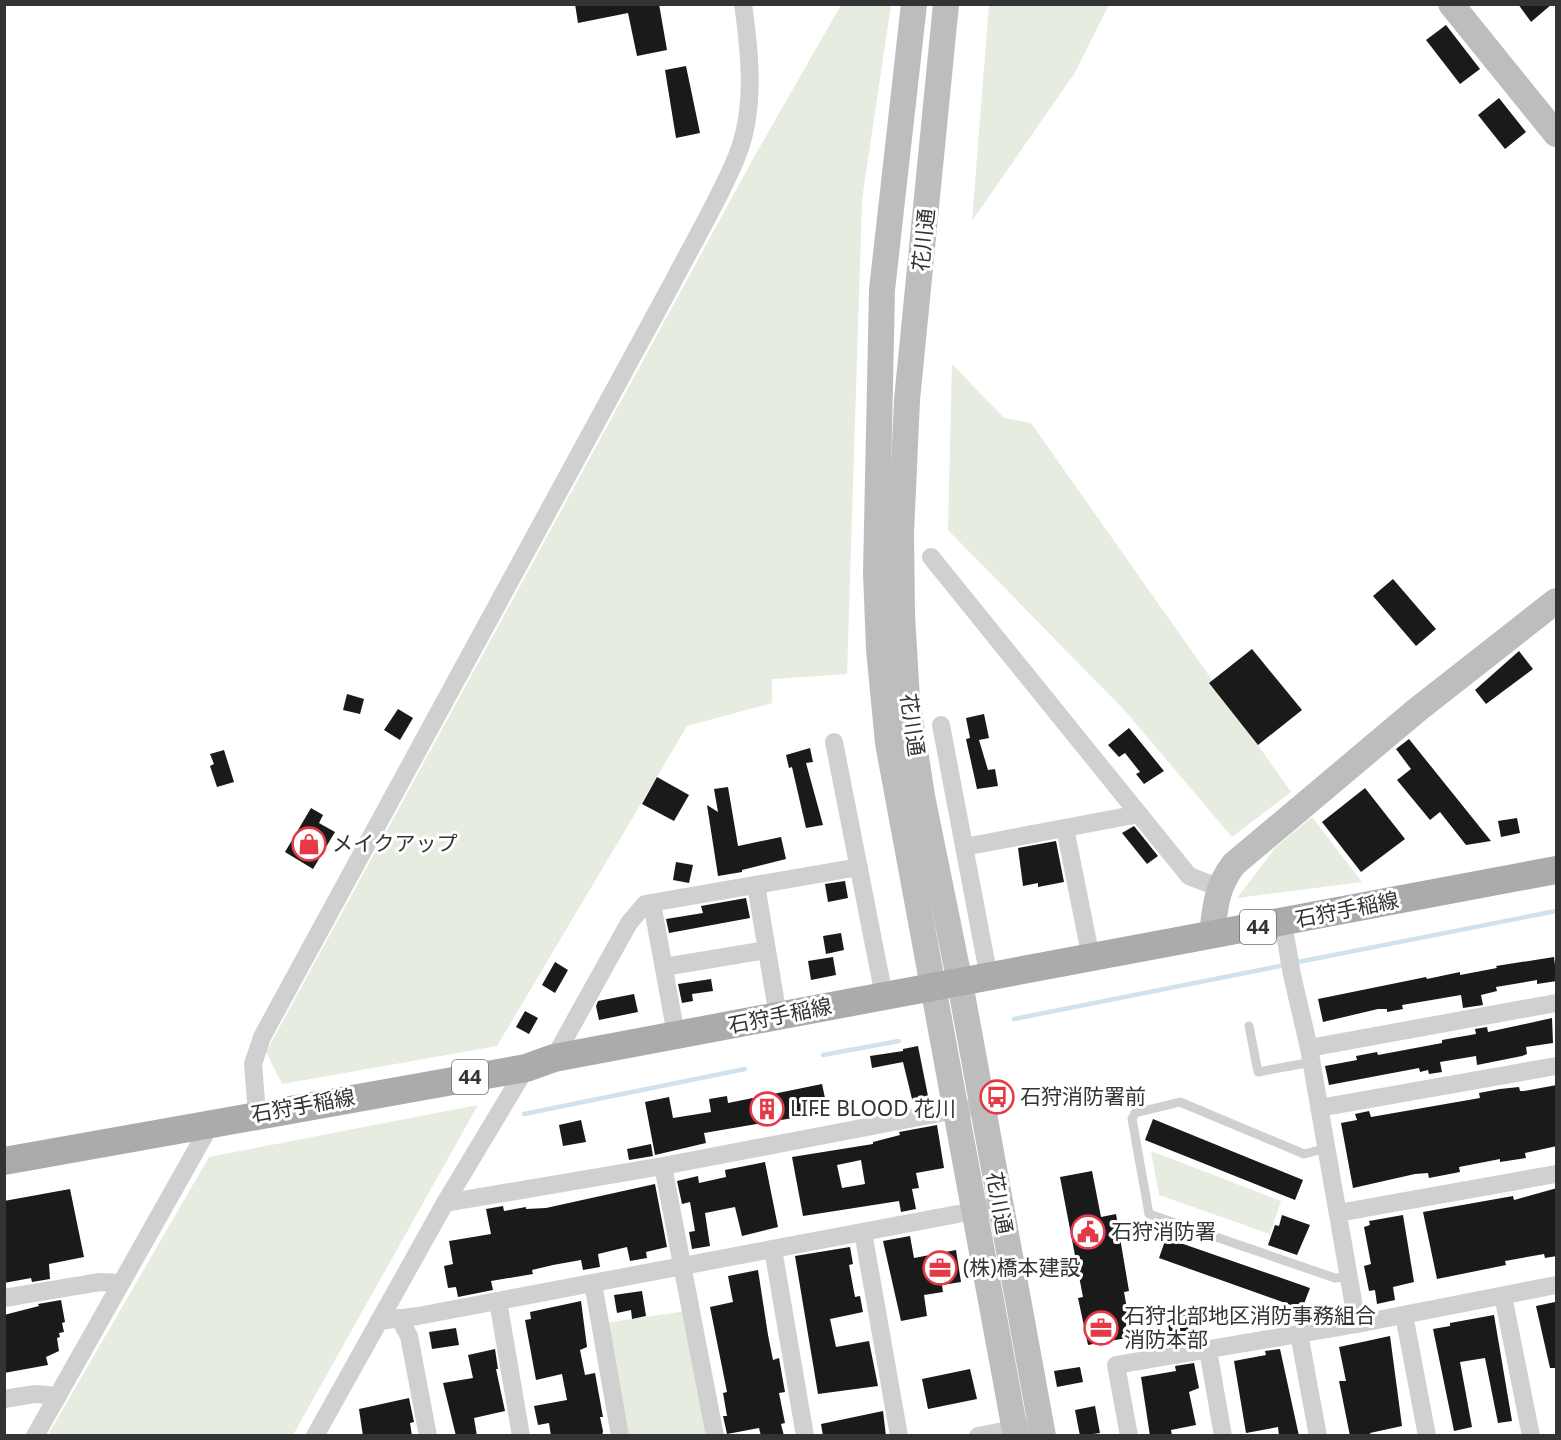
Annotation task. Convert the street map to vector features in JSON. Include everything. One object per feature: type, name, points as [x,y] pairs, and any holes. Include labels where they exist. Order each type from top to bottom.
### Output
[{"type":"main road","name":"石狩手稲線","points":[[4,1161],[212,1122],[526,1068],[555,1058],[1557,870]]},
{"type":"street","points":[[257,1114],[253,1064],[262,1037],[674,280],[737,155],[747,116],[749,78],[743,4]]},
{"type":"street","name":"花川通","points":[[914,4],[882,290],[876,573],[888,743],[946,985],[983,1105],[1042,1430]]},
{"type":"street","name":"花川通","points":[[946,4],[907,400],[901,533],[902,615],[908,699],[946,985],[956,1109],[1016,1432]]},
{"type":"street","points":[[1451,4],[1557,134]]},
{"type":"street","points":[[931,557],[1189,876],[1220,888]]},
{"type":"street","points":[[1212,934],[1223,878],[1234,864],[1417,710],[1557,601]]},
{"type":"street","points":[[941,725],[989,978]]},
{"type":"street","points":[[834,742],[884,996]]},
{"type":"street","points":[[964,847],[1138,814]]},
{"type":"street","points":[[1065,828],[1091,957]]},
{"type":"street","points":[[555,1058],[629,923],[645,904],[859,867]]},
{"type":"street","points":[[756,885],[778,1016]]},
{"type":"street","points":[[652,903],[676,1035]]},
{"type":"street","points":[[1283,923],[1287,952],[1310,1055],[1357,1324]]},
{"type":"street","points":[[664,967],[766,950]]},
{"type":"street","points":[[1310,1055],[1557,1003]]},
{"type":"street","points":[[1319,1108],[1557,1066]]},
{"type":"street","points":[[315,1436],[445,1203],[526,1068]]},
{"type":"street","points":[[445,1203],[663,1166],[983,1105]]},
{"type":"street","points":[[35,1436],[212,1122]]},
{"type":"street","points":[[663,1166],[684,1266],[714,1436]]},
{"type":"street","points":[[1338,1213],[1557,1174]]},
{"type":"street","points":[[380,1321],[498,1301],[1000,1206]]},
{"type":"street","points":[[863,1232],[899,1436]]},
{"type":"street","points":[[773,1249],[805,1436]]},
{"type":"street","points":[[4,1298],[100,1282],[121,1283]]},
{"type":"street","points":[[593,1283],[620,1436]]},
{"type":"street","points":[[1129,1436],[1116,1365],[1357,1324],[1557,1285]]},
{"type":"street","points":[[1503,1296],[1531,1436]]},
{"type":"street","points":[[498,1301],[521,1436]]},
{"type":"street","points":[[1404,1315],[1427,1436]]},
{"type":"street","points":[[399,1318],[409,1336],[428,1436]]},
{"type":"street","points":[[1299,1334],[1318,1436]]},
{"type":"street","points":[[1208,1350],[1223,1436]]},
{"type":"street","points":[[4,1399],[35,1394],[58,1396]]},
{"type":"street","points":[[978,1436],[1042,1430]]},
{"type":"lane","points":[[1249,1026],[1258,1072],[1310,1055]]},
{"type":"lane","points":[[1327,1148],[1304,1154],[1180,1102],[1136,1113],[1132,1119],[1149,1214],[1335,1278],[1349,1277]]},
{"type":"shaded area","points":[[841,5],[891,5],[862,200],[847,674],[772,679],[772,703],[687,726],[497,1046],[282,1084],[266,1052],[754,157]]},
{"type":"shaded area","points":[[989,5],[1109,5],[1074,74],[972,221]]},
{"type":"shaded area","points":[[952,364],[1004,418],[1031,423],[1291,792],[1232,837],[1126,712],[948,530]]},
{"type":"shaded area","points":[[1312,817],[1362,882],[1237,898],[1276,847]]},
{"type":"shaded area","points":[[478,1105],[293,1435],[48,1435],[209,1157]]},
{"type":"shaded area","points":[[1151,1151],[1281,1201],[1270,1234],[1159,1195]]},
{"type":"shaded area","points":[[686,1311],[709,1435],[620,1435],[605,1323]]},
{"type":"building","points":[[575,4],[659,4],[667,50],[637,56],[628,13],[578,23]]},
{"type":"building","points":[[1518,4],[1552,4],[1531,22]]},
{"type":"building","points":[[1446,25],[1480,69],[1460,84],[1426,40]]},
{"type":"building","points":[[686,66],[700,133],[676,138],[665,70]]},
{"type":"building","points":[[1499,98],[1526,132],[1505,149],[1478,115]]},
{"type":"building","points":[[1393,579],[1436,629],[1416,646],[1373,596]]},
{"type":"building","points":[[1252,649],[1302,710],[1258,745],[1209,683]]},
{"type":"building","points":[[1519,651],[1533,669],[1486,704],[1475,690]]},
{"type":"building","points":[[347,694],[364,699],[360,714],[343,710]]},
{"type":"building","points":[[398,709],[413,718],[400,740],[384,730]]},
{"type":"building","points":[[984,714],[989,738],[979,740],[988,770],[995,769],[998,786],[977,789],[966,739],[970,738],[966,718]]},
{"type":"building","points":[[1129,728],[1164,771],[1144,784],[1136,774],[1140,772],[1125,753],[1119,757],[1108,745]]},
{"type":"building","points":[[1409,739],[1491,841],[1466,845],[1440,812],[1430,820],[1397,780],[1411,769],[1396,749]]},
{"type":"building","points":[[810,748],[813,762],[806,763],[823,825],[806,828],[792,767],[789,768],[786,755]]},
{"type":"building","points":[[224,750],[234,782],[217,787],[210,766],[214,764],[210,754]]},
{"type":"building","points":[[657,777],[689,795],[674,821],[642,804]]},
{"type":"building","points":[[728,787],[738,846],[781,837],[786,859],[742,870],[742,872],[718,876],[707,805],[718,812],[714,789]]},
{"type":"building","points":[[1365,788],[1405,839],[1361,872],[1322,822]]},
{"type":"building","name":"メイクアップ","points":[[311,808],[323,815],[319,823],[335,832],[313,869],[285,852]]},
{"type":"building","points":[[1517,818],[1520,833],[1501,837],[1498,821]]},
{"type":"building","points":[[1134,826],[1158,856],[1147,864],[1122,833]]},
{"type":"building","points":[[1056,841],[1064,882],[1038,887],[1038,883],[1023,886],[1018,848]]},
{"type":"building","points":[[676,862],[693,865],[689,883],[673,880]]},
{"type":"building","points":[[845,881],[848,898],[828,902],[825,884]]},
{"type":"building","points":[[746,898],[750,918],[669,933],[666,919],[703,913],[701,906]]},
{"type":"building","points":[[841,933],[844,950],[826,954],[823,936]]},
{"type":"building","points":[[833,957],[836,975],[811,980],[808,961]]},
{"type":"building","points":[[1554,957],[1557,981],[1537,984],[1537,980],[1496,987],[1497,991],[1481,995],[1483,1005],[1463,1008],[1461,995],[1402,1005],[1403,1009],[1387,1012],[1387,1009],[1378,1009],[1323,1022],[1318,999],[1426,977],[1427,979],[1460,972],[1460,975],[1497,968],[1496,966]]},
{"type":"building","points":[[555,962],[568,970],[555,993],[542,985]]},
{"type":"building","points":[[711,979],[713,991],[692,994],[693,1001],[682,1003],[678,984]]},
{"type":"building","points":[[634,994],[638,1012],[599,1020],[596,1006],[598,1001]]},
{"type":"building","points":[[525,1011],[538,1018],[529,1034],[516,1027]]},
{"type":"building","points":[[1552,1018],[1553,1043],[1526,1047],[1527,1054],[1522,1056],[1477,1065],[1476,1056],[1440,1062],[1442,1072],[1429,1074],[1428,1070],[1420,1072],[1419,1068],[1329,1085],[1325,1066],[1357,1060],[1356,1056],[1377,1052],[1378,1055],[1442,1043],[1442,1040],[1476,1034],[1475,1029],[1487,1027],[1488,1032]]},
{"type":"building","points":[[918,1046],[928,1096],[912,1099],[903,1062],[872,1068],[870,1056],[903,1051],[903,1049]]},
{"type":"building","points":[[822,1084],[828,1112],[704,1133],[706,1143],[655,1155],[645,1102],[669,1097],[673,1118],[711,1112],[709,1099],[727,1096],[728,1103]]},
{"type":"building","points":[[1557,1085],[1557,1146],[1525,1153],[1526,1158],[1500,1162],[1500,1159],[1459,1167],[1460,1172],[1429,1178],[1428,1173],[1415,1174],[1353,1188],[1341,1123],[1357,1120],[1355,1114],[1369,1111],[1371,1117],[1480,1098],[1479,1093],[1500,1089],[1519,1087],[1520,1091],[1524,1091]]},
{"type":"building","points":[[1153,1119],[1303,1180],[1295,1200],[1145,1140]]},
{"type":"building","points":[[581,1120],[586,1142],[563,1146],[559,1125]]},
{"type":"building","points":[[937,1125],[944,1168],[916,1173],[919,1188],[912,1189],[916,1209],[901,1212],[899,1201],[803,1216],[792,1157],[873,1144],[873,1142],[900,1135],[899,1132]],"holes":[[[861,1160],[865,1184],[842,1188],[837,1165]]]},
{"type":"building","points":[[651,1144],[653,1156],[629,1160],[627,1149]]},
{"type":"building","points":[[765,1162],[778,1227],[742,1236],[735,1207],[705,1213],[710,1246],[692,1249],[689,1232],[695,1231],[690,1202],[682,1204],[677,1181],[698,1176],[699,1183],[726,1177],[725,1170]]},
{"type":"building","points":[[1092,1171],[1101,1217],[1116,1214],[1129,1291],[1124,1292],[1132,1337],[1088,1345],[1078,1298],[1083,1297],[1060,1177]]},
{"type":"building","points":[[655,1184],[667,1247],[646,1252],[647,1258],[630,1261],[627,1247],[598,1254],[600,1267],[583,1270],[581,1260],[553,1265],[532,1270],[533,1274],[491,1281],[493,1290],[458,1297],[456,1287],[448,1288],[444,1266],[453,1264],[449,1241],[491,1234],[486,1209],[503,1206],[504,1211],[526,1207],[526,1209],[546,1208]]},
{"type":"building","points":[[1557,1188],[1557,1256],[1545,1258],[1544,1254],[1505,1261],[1506,1265],[1437,1279],[1423,1212],[1513,1196],[1514,1200]]},
{"type":"building","points":[[70,1189],[84,1257],[49,1264],[50,1279],[32,1282],[31,1278],[4,1283],[4,1201]]},
{"type":"building","points":[[1282,1215],[1310,1225],[1297,1255],[1268,1245],[1275,1225],[1279,1226]]},
{"type":"building","points":[[1403,1215],[1414,1282],[1393,1287],[1395,1300],[1377,1304],[1375,1290],[1369,1291],[1364,1266],[1371,1264],[1364,1227],[1370,1225],[1369,1221]]},
{"type":"building","points":[[910,1236],[914,1258],[956,1250],[961,1282],[942,1285],[943,1292],[924,1295],[927,1316],[901,1321],[883,1241]]},
{"type":"building","points":[[1166,1238],[1310,1288],[1302,1309],[1159,1258]]},
{"type":"building","points":[[850,1247],[853,1264],[849,1265],[855,1297],[860,1296],[863,1312],[830,1319],[836,1347],[869,1341],[878,1386],[818,1394],[795,1256]]},
{"type":"building","points":[[758,1270],[773,1360],[779,1358],[785,1392],[779,1393],[785,1423],[781,1424],[784,1436],[761,1436],[759,1428],[727,1434],[723,1416],[727,1416],[723,1393],[727,1392],[710,1307],[733,1302],[728,1276]]},
{"type":"building","points":[[642,1291],[646,1316],[632,1319],[631,1310],[617,1313],[614,1295]]},
{"type":"building","points":[[61,1300],[65,1322],[62,1323],[64,1332],[59,1333],[60,1337],[57,1338],[59,1351],[46,1357],[48,1365],[4,1373],[4,1315],[39,1306],[38,1304]]},
{"type":"building","points":[[581,1301],[587,1347],[580,1350],[585,1375],[595,1373],[603,1417],[600,1417],[602,1436],[551,1436],[549,1423],[538,1425],[534,1406],[567,1400],[562,1374],[536,1380],[525,1320],[531,1319],[530,1312]]},
{"type":"building","points":[[1555,1302],[1557,1368],[1550,1368],[1536,1306]]},
{"type":"building","points":[[1185,1314],[1189,1332],[1170,1336],[1167,1318]]},
{"type":"building","points":[[1494,1315],[1512,1421],[1498,1423],[1485,1358],[1460,1362],[1472,1427],[1454,1431],[1433,1329],[1450,1326],[1450,1323]]},
{"type":"building","points":[[456,1328],[459,1345],[432,1349],[429,1332]]},
{"type":"building","points":[[1390,1336],[1402,1426],[1370,1433],[1371,1436],[1350,1436],[1339,1381],[1346,1381],[1339,1347]]},
{"type":"building","points":[[495,1349],[498,1369],[496,1369],[505,1411],[474,1418],[477,1436],[456,1436],[443,1383],[473,1378],[468,1355]]},
{"type":"building","points":[[1280,1349],[1299,1436],[1279,1436],[1278,1427],[1246,1433],[1234,1361],[1266,1355],[1265,1351]]},
{"type":"building","points":[[1194,1363],[1199,1388],[1189,1392],[1196,1425],[1171,1430],[1172,1436],[1150,1436],[1141,1377],[1176,1371],[1175,1366]]},
{"type":"building","points":[[1080,1367],[1083,1382],[1057,1387],[1054,1371]]},
{"type":"building","points":[[970,1369],[977,1399],[928,1409],[922,1379]]},
{"type":"building","points":[[409,1398],[414,1422],[410,1423],[412,1436],[363,1436],[359,1409]]},
{"type":"building","points":[[1095,1406],[1100,1433],[1080,1436],[1075,1410]]},
{"type":"building","points":[[883,1411],[886,1436],[823,1436],[821,1424]]},
{"type":"waterway","points":[[1293,963],[1556,911]]},
{"type":"waterway","points":[[1014,1019],[1285,965]]},
{"type":"waterway","points":[[823,1055],[899,1041]]},
{"type":"waterway","points":[[524,1114],[745,1069]]},
{"type":"place","name":"メイクアップ","points":[[309,844]]},
{"type":"place","name":"石狩消防署前","points":[[997,1097]]},
{"type":"place","name":"LIFE BLOOD 花川","points":[[767,1109]]},
{"type":"place","name":"石狩消防署","points":[[1088,1232]]},
{"type":"place","name":"(株)橋本建設","points":[[940,1268]]},
{"type":"place","name":"石狩北部地区消防事務組合 消防本部","points":[[1101,1328]]}]
